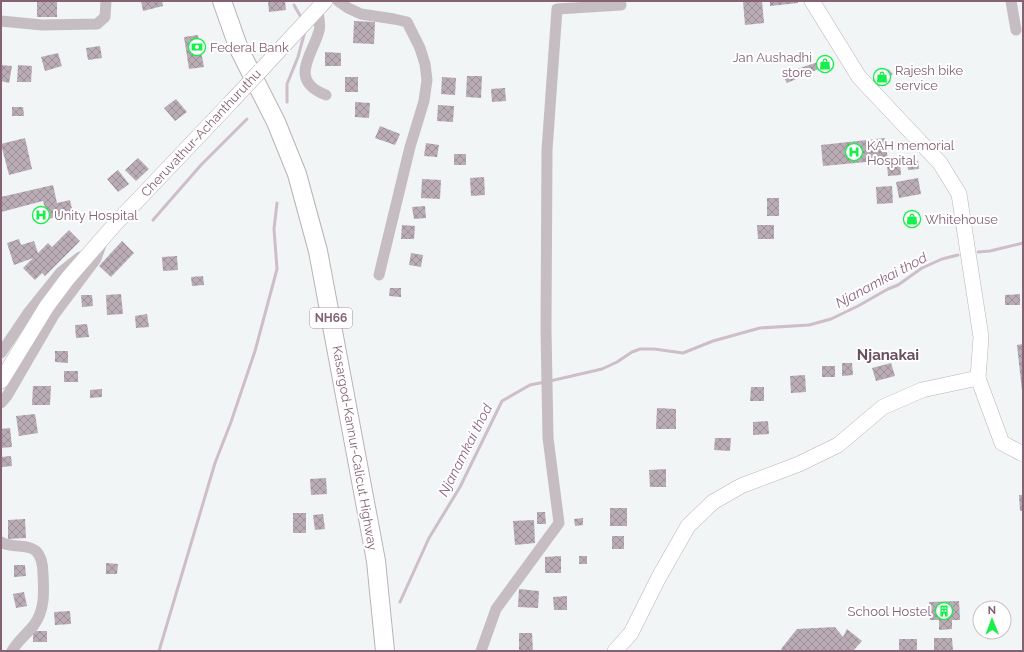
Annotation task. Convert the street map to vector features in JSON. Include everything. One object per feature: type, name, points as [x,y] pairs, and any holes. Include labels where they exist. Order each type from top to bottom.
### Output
[{"type":"highway","name":"Kasargod-Kannur-Calicut Highway","points":[[222,1],[239,49],[276,122],[294,168],[318,251],[376,561],[385,651]]},
{"type":"main road","points":[[812,1],[859,77],[940,163],[959,194],[981,337],[978,378],[1002,443],[1023,454]]},
{"type":"main road","name":"Cheruvathur-Achanthuruthu","points":[[1,381],[47,306],[68,278],[103,238],[319,8]]},
{"type":"main road","points":[[615,651],[631,633],[688,526],[713,502],[741,486],[799,464],[838,445],[883,407],[922,390],[978,378]]},
{"type":"street","points":[[1,21],[42,24],[97,24],[105,17],[106,1]]},
{"type":"street","points":[[338,1],[361,14],[394,18],[407,22],[420,48],[425,64],[427,80],[424,101],[410,146],[379,275]]},
{"type":"street","points":[[481,651],[496,609],[559,523],[548,438],[546,329],[547,150],[557,9],[621,5],[620,1]]},
{"type":"street","points":[[1011,1],[1016,30]]},
{"type":"street","points":[[319,8],[320,29],[304,67],[310,84],[317,92],[326,95]]},
{"type":"street","points":[[1,353],[28,313],[61,272],[78,259],[92,245],[103,238]]},
{"type":"street","points":[[1,403],[7,396],[54,315],[96,259],[103,238]]},
{"type":"street","points":[[1,542],[5,545],[30,547],[38,553],[42,564],[44,587],[43,608],[33,626],[19,640],[12,651]]},
{"type":"building","points":[[141,1],[162,1],[163,6],[143,11]]},
{"type":"building","points":[[268,1],[285,1],[286,10],[269,12]]},
{"type":"building","points":[[743,1],[762,1],[764,23],[745,25]]},
{"type":"building","points":[[770,1],[798,1],[798,3],[770,6]]},
{"type":"building","points":[[37,2],[57,2],[57,17],[37,17]]},
{"type":"building","points":[[354,21],[375,22],[374,44],[353,43]]},
{"type":"building","points":[[198,35],[204,67],[189,69],[184,37]]},
{"type":"building","points":[[100,46],[102,58],[88,60],[86,48]]},
{"type":"building","points":[[325,52],[341,53],[341,66],[325,66]]},
{"type":"building","points":[[58,53],[62,66],[45,71],[41,57]]},
{"type":"building","points":[[821,61],[823,67],[787,83],[782,74]]},
{"type":"building","points":[[1,65],[12,66],[9,83],[1,81]]},
{"type":"building","points":[[18,65],[32,66],[31,82],[17,82]]},
{"type":"building","name":"Rajesh bike service","points":[[888,69],[893,74],[876,89],[871,81]]},
{"type":"building","points":[[467,76],[482,76],[481,98],[466,97]]},
{"type":"building","points":[[345,77],[358,77],[358,92],[345,92]]},
{"type":"building","points":[[442,77],[456,78],[455,95],[441,94]]},
{"type":"building","points":[[505,88],[506,101],[492,102],[491,89]]},
{"type":"building","points":[[176,99],[187,112],[175,121],[164,108]]},
{"type":"building","points":[[355,102],[370,103],[369,118],[355,117]]},
{"type":"building","points":[[438,105],[454,106],[453,122],[437,121]]},
{"type":"building","points":[[12,107],[23,107],[24,116],[12,116]]},
{"type":"building","points":[[380,126],[400,134],[395,145],[375,138]]},
{"type":"building","points":[[25,138],[32,169],[9,175],[1,144]]},
{"type":"building","name":"KAH memorial Hospital","points":[[885,138],[888,160],[823,166],[821,145]]},
{"type":"building","points":[[426,143],[439,145],[437,157],[424,156]]},
{"type":"building","points":[[454,154],[466,154],[466,165],[454,165]]},
{"type":"building","points":[[138,158],[149,169],[136,181],[125,170]]},
{"type":"building","points":[[918,161],[919,169],[908,170],[907,162]]},
{"type":"building","points":[[900,163],[901,175],[888,176],[887,164]]},
{"type":"building","points":[[118,170],[129,184],[118,192],[107,179]]},
{"type":"building","points":[[484,177],[485,195],[471,196],[470,178]]},
{"type":"building","points":[[918,178],[921,194],[899,198],[896,182]]},
{"type":"building","points":[[422,179],[441,180],[440,199],[421,198]]},
{"type":"building","name":"Unity Hospital","points":[[53,185],[57,203],[70,200],[73,213],[48,219],[43,201],[1,212],[1,197]]},
{"type":"building","points":[[892,186],[893,203],[877,204],[876,187]]},
{"type":"building","points":[[767,198],[779,198],[779,216],[767,216]]},
{"type":"building","points":[[425,206],[426,218],[414,219],[412,207]]},
{"type":"building","points":[[402,225],[415,226],[414,239],[401,239]]},
{"type":"building","points":[[757,225],[774,225],[774,239],[758,239]]},
{"type":"building","points":[[69,230],[80,241],[45,276],[42,273],[35,280],[23,268],[33,258],[14,265],[7,243],[19,239],[21,245],[34,241],[38,253],[48,243],[52,247]]},
{"type":"building","points":[[122,241],[134,253],[111,277],[99,266]]},
{"type":"building","points":[[411,253],[423,255],[421,267],[409,265]]},
{"type":"building","points":[[177,256],[178,270],[163,271],[162,257]]},
{"type":"building","points":[[203,276],[204,285],[192,286],[191,277]]},
{"type":"building","points":[[390,288],[401,288],[401,297],[389,296]]},
{"type":"building","points":[[121,294],[123,314],[107,315],[106,295]]},
{"type":"building","points":[[1020,294],[1020,305],[1005,305],[1005,295]]},
{"type":"building","points":[[81,295],[92,295],[93,306],[82,307]]},
{"type":"building","points":[[147,314],[149,327],[136,328],[135,316]]},
{"type":"building","points":[[87,324],[89,337],[76,338],[75,325]]},
{"type":"building","points":[[1023,344],[1023,391],[1022,391],[1017,345]]},
{"type":"building","points":[[55,351],[68,351],[68,363],[55,362]]},
{"type":"building","points":[[842,363],[852,363],[853,375],[842,376]]},
{"type":"building","points":[[891,363],[895,376],[876,381],[872,368]]},
{"type":"building","points":[[822,366],[835,366],[835,377],[822,377]]},
{"type":"building","points":[[64,371],[78,371],[78,382],[64,382]]},
{"type":"building","points":[[805,375],[806,392],[791,393],[790,376]]},
{"type":"building","points":[[33,386],[51,386],[50,405],[32,405]]},
{"type":"building","points":[[751,387],[764,387],[764,401],[750,401]]},
{"type":"building","points":[[102,389],[102,397],[90,398],[90,390]]},
{"type":"building","points":[[657,408],[676,409],[676,429],[656,429]]},
{"type":"building","points":[[35,414],[38,433],[19,436],[16,416]]},
{"type":"building","points":[[768,421],[769,434],[753,435],[753,422]]},
{"type":"building","points":[[10,428],[12,447],[1,448],[1,429]]},
{"type":"building","points":[[715,438],[731,438],[730,451],[714,450]]},
{"type":"building","points":[[11,456],[12,466],[2,467],[1,457]]},
{"type":"building","points":[[666,469],[666,487],[650,487],[649,470]]},
{"type":"building","points":[[326,478],[327,494],[311,495],[310,479]]},
{"type":"building","points":[[1019,495],[1023,495],[1023,511],[1020,511]]},
{"type":"building","points":[[610,508],[627,508],[627,526],[610,526]]},
{"type":"building","points":[[537,512],[545,512],[546,524],[537,524]]},
{"type":"building","points":[[293,513],[306,513],[306,533],[293,533]]},
{"type":"building","points":[[323,514],[325,529],[315,530],[313,515]]},
{"type":"building","points":[[583,518],[583,525],[575,526],[574,519]]},
{"type":"building","points":[[25,519],[26,538],[8,539],[8,520]]},
{"type":"building","points":[[534,520],[535,543],[515,545],[513,521]]},
{"type":"building","points":[[612,536],[624,536],[624,549],[612,549]]},
{"type":"building","points":[[561,556],[561,573],[545,573],[545,557]]},
{"type":"building","points":[[579,556],[587,556],[587,564],[579,564]]},
{"type":"building","points":[[106,563],[118,564],[117,574],[106,574]]},
{"type":"building","points":[[14,565],[25,565],[26,576],[14,577]]},
{"type":"building","points":[[519,589],[539,591],[538,608],[518,607]]},
{"type":"building","points":[[24,592],[27,606],[16,608],[13,594]]},
{"type":"building","points":[[567,596],[567,610],[554,610],[553,597]]},
{"type":"building","name":"School Hostel","points":[[959,601],[960,620],[952,620],[952,629],[939,630],[939,620],[930,620],[929,602]]},
{"type":"building","points":[[70,611],[71,624],[55,625],[54,612]]},
{"type":"building","points":[[835,627],[843,637],[847,629],[862,641],[853,651],[783,651],[781,649],[797,629]]},
{"type":"building","points":[[33,631],[47,631],[47,642],[33,642]]},
{"type":"building","points":[[519,633],[532,633],[533,651],[519,651]]},
{"type":"building","points":[[934,638],[952,638],[953,651],[934,651]]},
{"type":"building","points":[[899,639],[917,639],[917,651],[899,651]]},
{"type":"waterway","points":[[294,5],[302,19]]},
{"type":"waterway","points":[[287,102],[287,84],[298,57],[305,31]]},
{"type":"waterway","points":[[153,220],[201,165],[247,119]]},
{"type":"waterway","points":[[159,651],[215,463],[231,422],[255,351],[277,269],[274,229],[277,203]]},
{"type":"waterway","name":"Njanamkai thod","points":[[978,252],[990,251],[1023,243]]},
{"type":"waterway","name":"Njanamkai thod","points":[[550,381],[602,369],[640,349],[654,349],[683,353],[713,341],[760,328],[809,325],[831,319],[898,285],[922,268],[942,259],[958,255]]},
{"type":"waterway","name":"Njanamkai thod","points":[[400,602],[429,538],[460,487],[502,401],[530,385],[545,382]]},
{"type":"place","name":"Federal Bank","points":[[197,47]]},
{"type":"place","name":"Jan Aushadhi store","points":[[825,64]]},
{"type":"place","name":"Rajesh bike service","points":[[882,77]]},
{"type":"place","name":"KAH memorial Hospital","points":[[854,152]]},
{"type":"place","name":"Unity Hospital","points":[[41,215]]},
{"type":"place","name":"Whitehouse","points":[[912,219]]},
{"type":"place","name":"School Hostel","points":[[944,611]]},
{"type":"district","name":"Njanakai","points":[[888,355]]}]
